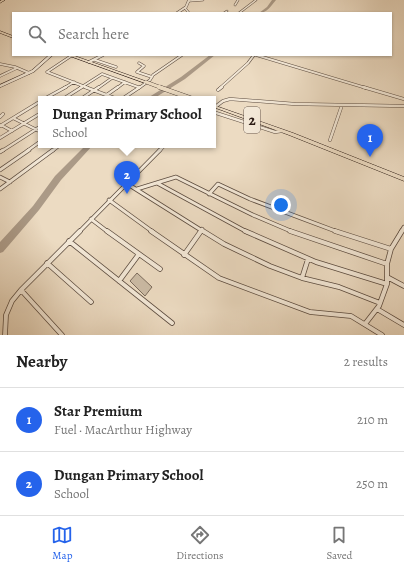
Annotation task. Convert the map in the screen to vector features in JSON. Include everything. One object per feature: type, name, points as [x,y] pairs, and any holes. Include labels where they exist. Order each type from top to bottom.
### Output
[{"type":"highway","points":[[0,2],[4,0]]},
{"type":"highway","points":[[0,32],[12,37]]},
{"type":"highway","points":[[73,56],[185,96]]},
{"type":"highway","name":"2","points":[[216,108],[282,131],[404,179]]},
{"type":"main road","points":[[0,86],[29,73],[50,56]]},
{"type":"street","points":[[179,12],[185,8],[189,1],[203,0]]},
{"type":"street","points":[[235,5],[238,0]]},
{"type":"street","points":[[251,0],[256,0]]},
{"type":"street","points":[[240,12],[256,0]]},
{"type":"street","points":[[185,8],[188,12]]},
{"type":"street","points":[[69,56],[47,72],[111,96]]},
{"type":"street","points":[[90,62],[101,56]]},
{"type":"street","points":[[126,96],[150,80],[181,56]]},
{"type":"street","points":[[218,90],[254,56]]},
{"type":"street","points":[[258,56],[404,99]]},
{"type":"street","points":[[94,60],[116,67]]},
{"type":"street","points":[[139,63],[144,66],[137,72],[152,77]]},
{"type":"street","points":[[0,64],[17,68],[29,73]]},
{"type":"street","points":[[0,76],[17,68]]},
{"type":"street","points":[[68,96],[102,74],[138,87]]},
{"type":"street","points":[[86,96],[112,78]]},
{"type":"street","points":[[49,96],[74,81]]},
{"type":"street","points":[[105,96],[125,82]]},
{"type":"street","points":[[396,97],[404,96]]},
{"type":"street","points":[[216,106],[222,101],[230,99],[342,105],[404,106]]},
{"type":"street","points":[[1,124],[38,103]]},
{"type":"street","points":[[330,140],[342,105]]},
{"type":"street","points":[[216,113],[275,132],[282,131]]},
{"type":"street","points":[[0,117],[3,114]]},
{"type":"street","points":[[0,138],[38,115]]},
{"type":"street","points":[[13,118],[36,129]]},
{"type":"street","points":[[1,124],[12,131]]},
{"type":"street","points":[[0,152],[36,129]]},
{"type":"street","points":[[0,170],[38,143]]},
{"type":"street","points":[[0,189],[56,148]]},
{"type":"street","points":[[5,335],[4,318],[8,306],[21,290],[162,148]]},
{"type":"street","points":[[137,189],[176,177],[253,215],[303,236],[387,264]]},
{"type":"street","points":[[0,178],[10,182]]},
{"type":"street","points":[[157,182],[232,224],[308,259],[387,284]]},
{"type":"street","points":[[126,183],[224,244],[270,266],[302,278],[339,287],[380,303]]},
{"type":"street","points":[[209,194],[218,184],[250,199],[315,224],[391,249]]},
{"type":"street","points":[[109,200],[219,278],[310,312],[350,316],[366,324],[382,335]]},
{"type":"street","points":[[91,219],[160,270]]},
{"type":"street","points":[[366,324],[380,303],[387,284],[387,264],[391,249],[404,227]]},
{"type":"street","points":[[184,254],[202,229]]},
{"type":"street","points":[[69,241],[172,323]]},
{"type":"street","points":[[119,281],[139,254]]},
{"type":"street","points":[[302,278],[308,259]]},
{"type":"street","points":[[47,263],[91,302]]},
{"type":"street","points":[[387,277],[403,286],[404,290]]},
{"type":"street","points":[[21,290],[62,335]]},
{"type":"street","points":[[377,309],[404,324]]},
{"type":"shaded area","points":[[137,273],[152,287],[145,296],[130,281]]},
{"type":"waterway","points":[[262,12],[268,8],[274,0]]},
{"type":"waterway","points":[[154,96],[183,78],[212,56]]},
{"type":"waterway","points":[[0,249],[36,208],[58,178],[87,148]]},
{"type":"place","name":"Star Premium","points":[[370,157]]},
{"type":"place","name":"Dungan Primary School","points":[[127,194]]}]
